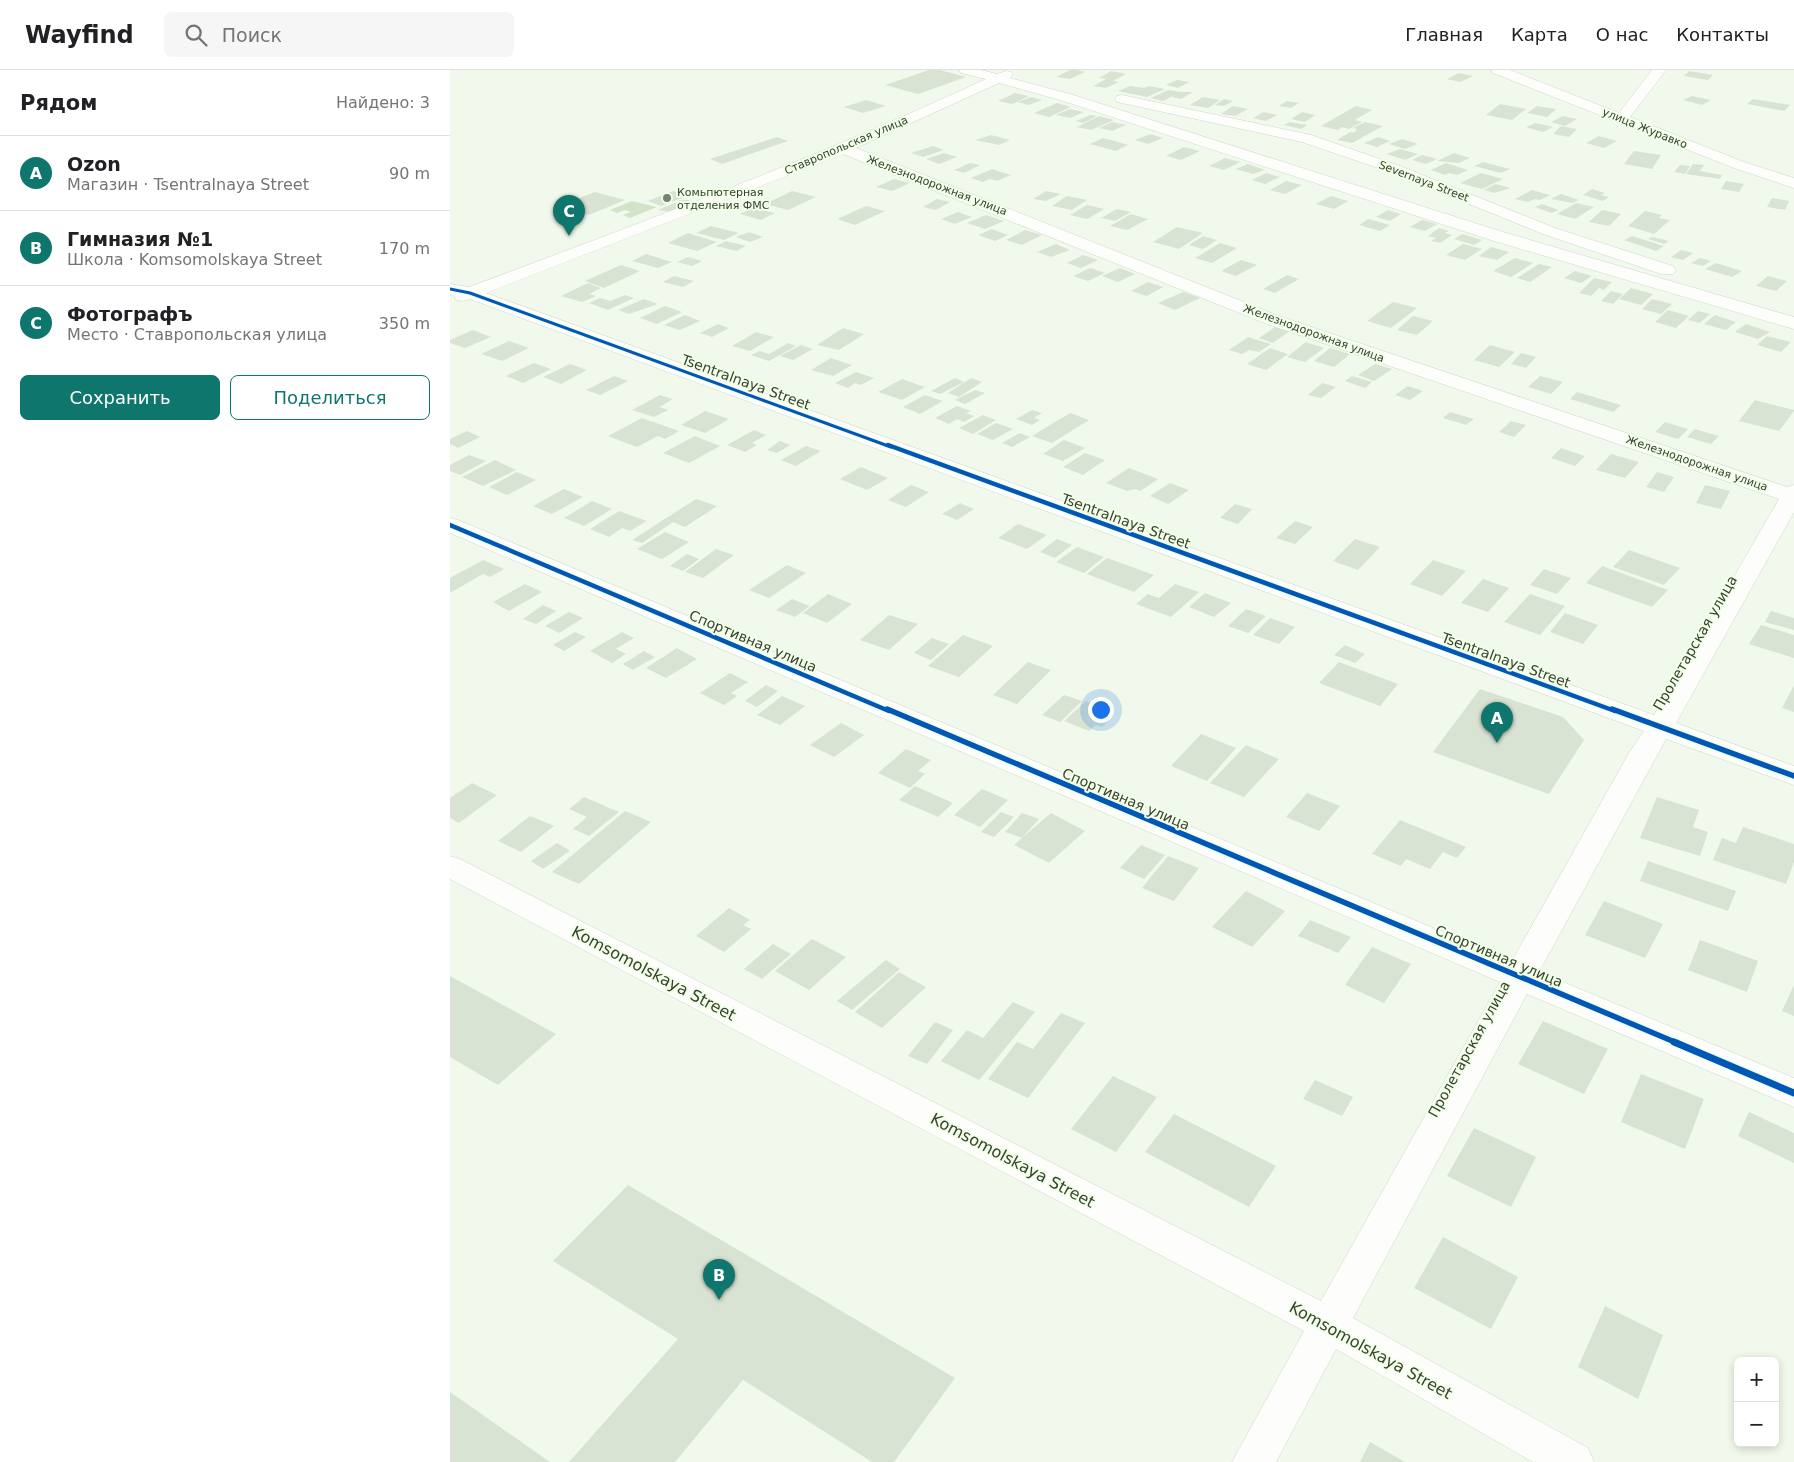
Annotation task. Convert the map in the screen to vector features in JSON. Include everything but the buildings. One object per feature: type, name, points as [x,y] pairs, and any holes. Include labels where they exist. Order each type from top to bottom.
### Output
[{"type":"street","name":"Severnaya Street","points":[[966,70],[996,80],[1043,90],[1500,237],[1794,323]]},
{"type":"street","name":"Ставропольская улица","points":[[457,294],[625,236],[844,149],[1016,70]]},
{"type":"street","name":"улица Журавко","points":[[1498,70],[1739,165],[1794,183]]},
{"type":"street","points":[[1621,119],[1659,70]]},
{"type":"street","name":"Severnaya Street","points":[[1043,90],[1066,88],[1306,138],[1395,169],[1549,230],[1635,258],[1794,318]]},
{"type":"street","name":"Железнодорожная улица","points":[[844,149],[925,179],[1273,320],[1793,494]]},
{"type":"street","name":"Tsentralnaya Street","points":[[457,294],[1794,776]]},
{"type":"street","name":"Пролетарская улица","points":[[1253,1462],[1521,978],[1643,753],[1660,728],[1793,494]]},
{"type":"street","name":"Спортивная улица","points":[[450,525],[1794,1093]]},
{"type":"street","name":"Komsomolskaya Street","points":[[450,866],[1329,1325],[1573,1462]]},
{"type":"green space","points":[[632,201],[657,207],[630,218],[623,215],[631,212],[625,210],[617,213],[610,210]]},
{"type":"cycle path","points":[[450,289],[470,293],[1794,776]]},
{"type":"cycle path","points":[[450,525],[1794,1093]]},
{"type":"place","name":"Комьпютерная отделения ФМС","points":[[667,198]]},
{"type":"place","name":"Фотографъ","points":[[569,236]]},
{"type":"place","name":"Ozon","points":[[1497,743]]},
{"type":"place","name":"Гимназия №1","points":[[719,1300]]}]
